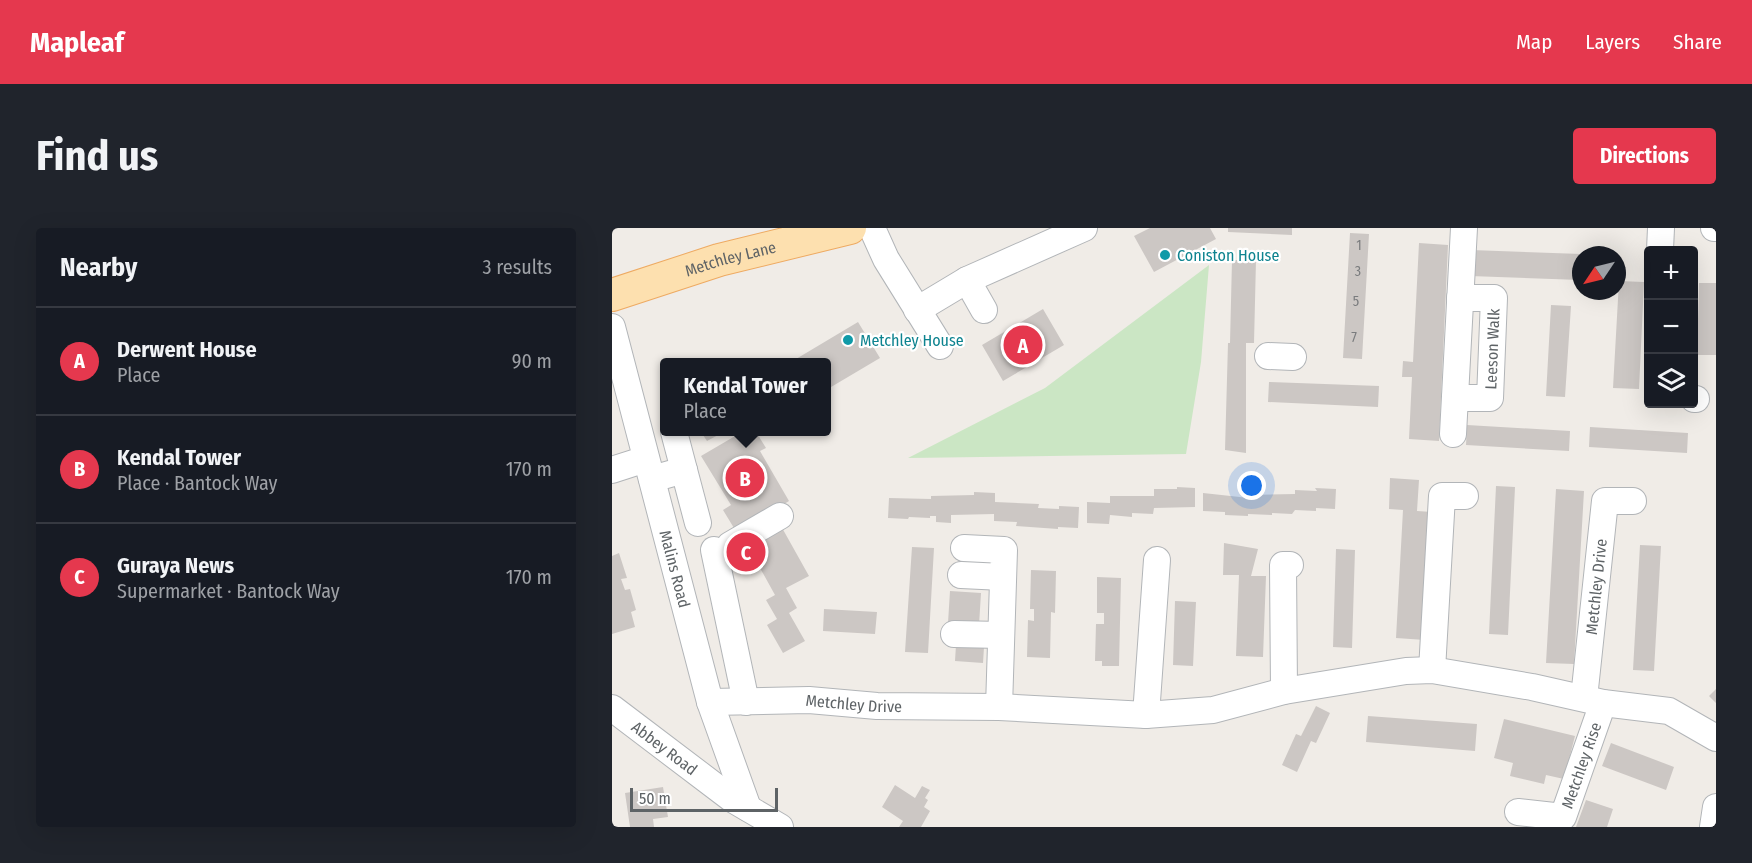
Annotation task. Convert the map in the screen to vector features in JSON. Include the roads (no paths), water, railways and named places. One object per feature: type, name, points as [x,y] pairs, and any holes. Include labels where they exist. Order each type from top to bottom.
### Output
[{"type":"main road","name":"Metchley Lane","points":[[612,295],[719,260],[850,228]]},
{"type":"street","points":[[872,228],[886,259],[940,346]]},
{"type":"street","points":[[917,310],[967,280],[1084,228]]},
{"type":"street","name":"Leeson Walk","points":[[1453,434],[1464,228]]},
{"type":"street","points":[[1660,246],[1661,228]]},
{"type":"street","points":[[967,280],[984,310]]},
{"type":"street","name":"Leeson Walk","points":[[1455,398],[1490,398],[1494,298],[1460,298]]},
{"type":"street","name":"Malins Road","points":[[612,327],[710,702],[748,808]]},
{"type":"street","points":[[675,436],[698,523]]},
{"type":"street","points":[[612,470],[684,470]]},
{"type":"street","points":[[1432,670],[1442,496],[1465,496]]},
{"type":"street","name":"Metchley Drive","points":[[1594,700],[1605,501],[1634,501]]},
{"type":"street","points":[[746,702],[722,547],[780,516]]},
{"type":"street","points":[[964,548],[1004,550],[999,707]]},
{"type":"street","points":[[1146,716],[1157,560]]},
{"type":"street","points":[[1284,691],[1283,565],[1290,565]]},
{"type":"street","points":[[962,575],[1003,577]]},
{"type":"street","points":[[954,634],[1001,635]]},
{"type":"street","name":"Metchley Drive","points":[[710,702],[809,700],[877,706],[999,707],[1146,716],[1214,710],[1284,691],[1406,671],[1432,670],[1594,700],[1669,711],[1716,738]]},
{"type":"street","name":"Metchley Rise","points":[[1518,812],[1563,817],[1594,700]]},
{"type":"street","name":"Abbey Road","points":[[612,708],[732,799],[780,827]]},
{"type":"street","points":[[1713,827],[1716,807]]},
{"type":"place","name":"Coniston House","points":[[1165,255]]},
{"type":"place","name":"Metchley House","points":[[848,340]]},
{"type":"place","name":"Derwent House","points":[[1023,345]]},
{"type":"place","name":"Kendal Tower","points":[[745,478]]},
{"type":"place","name":"Guraya News","points":[[746,552]]}]
